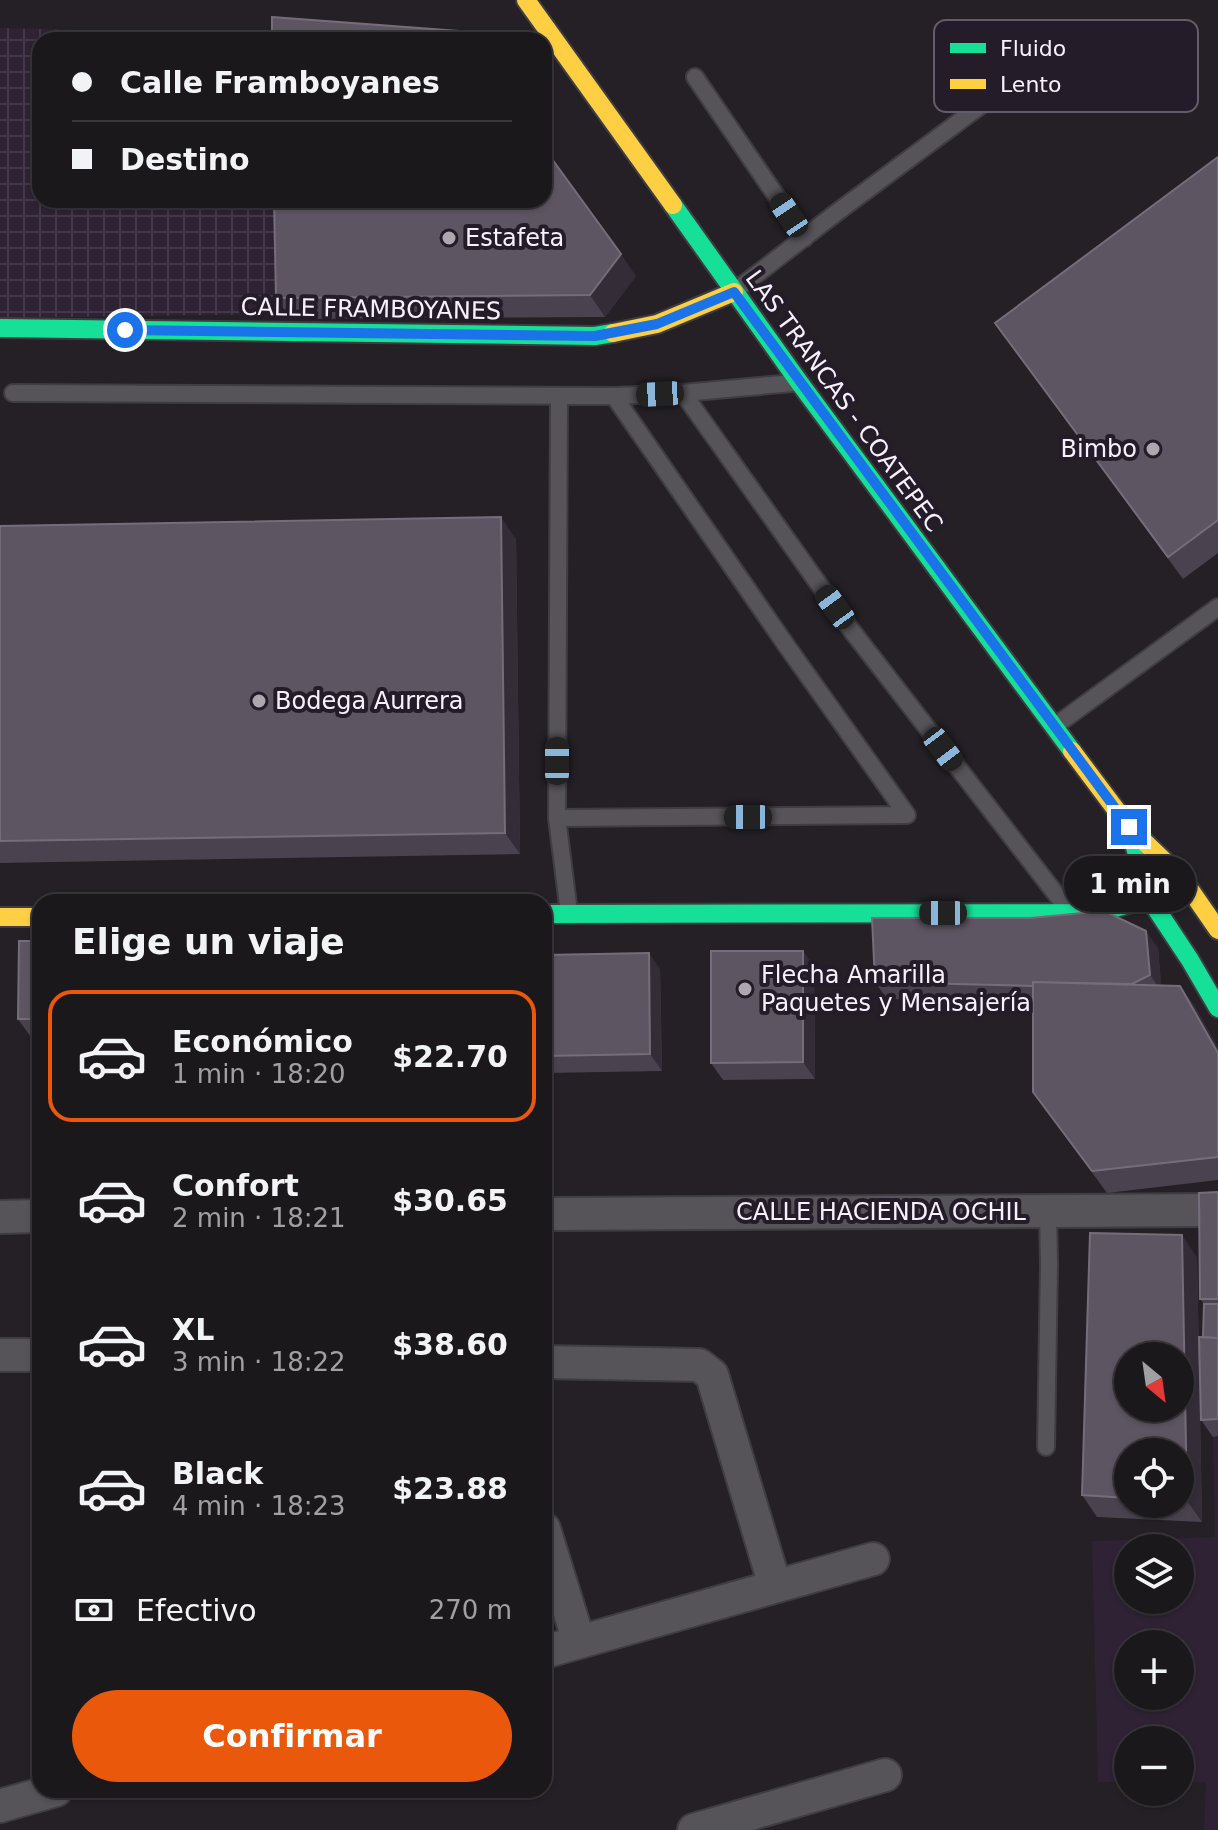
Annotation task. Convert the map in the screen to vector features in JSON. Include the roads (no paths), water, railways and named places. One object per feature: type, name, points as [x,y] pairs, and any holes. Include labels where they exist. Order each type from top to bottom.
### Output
[{"type":"street","name":"LAS TRANCAS - COATEPEC","points":[[526,0],[549,32]]},
{"type":"street","name":"LAS TRANCAS - COATEPEC","points":[[552,36],[799,382],[1129,827],[1182,878],[1218,930]]},
{"type":"street","name":"CALLE FRAMBOYANES","points":[[0,328],[595,336],[657,324],[734,292]]},
{"type":"street","name":"LAS TRANCAS - COATEPEC","points":[[1129,827],[1149,898],[1197,957],[1218,1008]]},
{"type":"street","points":[[552,914],[1098,913],[1149,898],[1182,878]]},
{"type":"street","points":[[0,917],[32,917]]},
{"type":"street","name":"CALLE HACIENDA OCHIL","points":[[552,1214],[1218,1210]]},
{"type":"street","points":[[0,1217],[32,1216]]},
{"type":"street","points":[[0,1355],[32,1355]]},
{"type":"street","points":[[552,1362],[699,1365],[712,1375],[775,1586]]},
{"type":"street","points":[[552,1555],[579,1642]]},
{"type":"street","points":[[552,1650],[873,1559]]},
{"type":"street","points":[[694,1830],[885,1775]]},
{"type":"street","points":[[0,1806],[32,1797]]},
{"type":"lane","points":[[695,77],[805,238]]},
{"type":"lane","points":[[734,292],[972,112]]},
{"type":"lane","points":[[13,393],[614,396],[799,382]]},
{"type":"lane","points":[[683,393],[852,631],[1072,914]]},
{"type":"lane","points":[[559,396],[557,818],[569,914]]},
{"type":"lane","points":[[557,818],[907,815],[614,396]]},
{"type":"lane","points":[[1055,726],[1218,607]]},
{"type":"lane","points":[[1046,1447],[1048,1211]]},
{"type":"place","name":"Estafeta","points":[[449,238]]},
{"type":"place","name":"Bimbo","points":[[1153,449]]},
{"type":"place","name":"Bodega Aurrera","points":[[259,701]]},
{"type":"place","name":"Flecha Amarilla Paquetes y Mensajería","points":[[745,989]]}]
